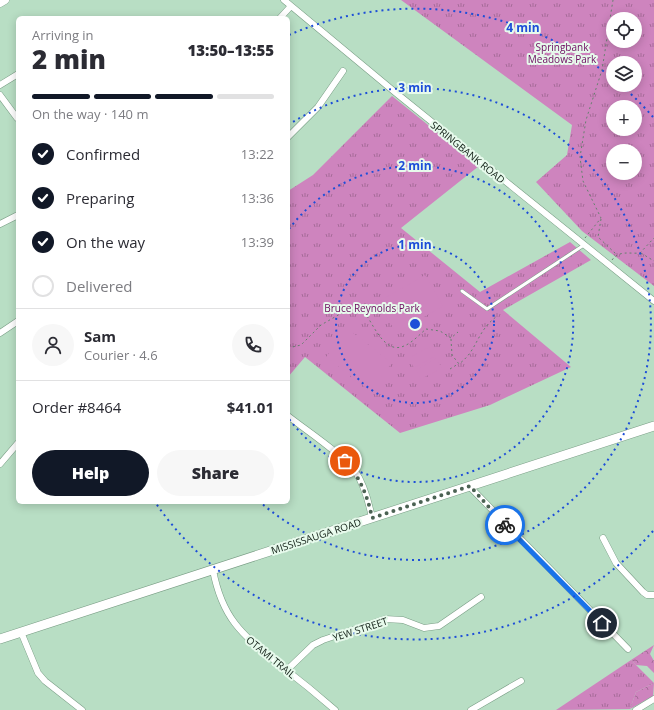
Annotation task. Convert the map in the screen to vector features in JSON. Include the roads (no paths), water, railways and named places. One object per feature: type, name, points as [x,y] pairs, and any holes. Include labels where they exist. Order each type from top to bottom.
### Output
[{"type":"main road","name":"MISSISSAUGA ROAD","points":[[0,639],[654,426]]},
{"type":"street","points":[[0,3],[5,0]]},
{"type":"street","name":"SPRINGBANK ROAD","points":[[284,0],[408,103],[654,301]]},
{"type":"street","points":[[282,16],[292,6]]},
{"type":"street","points":[[290,135],[318,107],[343,71]]},
{"type":"street","points":[[0,85],[16,75]]},
{"type":"street","points":[[0,95],[16,118]]},
{"type":"street","points":[[0,224],[16,216]]},
{"type":"street","points":[[0,333],[16,322]]},
{"type":"street","points":[[290,418],[345,461],[355,472],[370,505],[372,518]]},
{"type":"street","points":[[0,464],[16,445]]},
{"type":"street","points":[[470,486],[628,649]]},
{"type":"street","points":[[603,538],[616,563],[643,592],[648,595],[654,595]]},
{"type":"street","name":"OTAMI TRAIL","points":[[213,570],[220,596],[226,610],[247,638],[336,710]]},
{"type":"street","name":"YEW STREET","points":[[286,670],[313,645],[323,640],[385,619],[402,620],[424,628],[439,626],[481,597]]},
{"type":"street","points":[[22,632],[38,673],[45,681],[82,710]]},
{"type":"street","points":[[471,710],[520,681]]},
{"type":"street","points":[[636,710],[654,700]]},
{"type":"lane","points":[[462,292],[487,309],[583,244]]},
{"type":"park label","name":"Springbank Meadows Park","points":[[562,52]]},
{"type":"park label","name":"Bruce Reynolds Park","points":[[372,308]]}]
